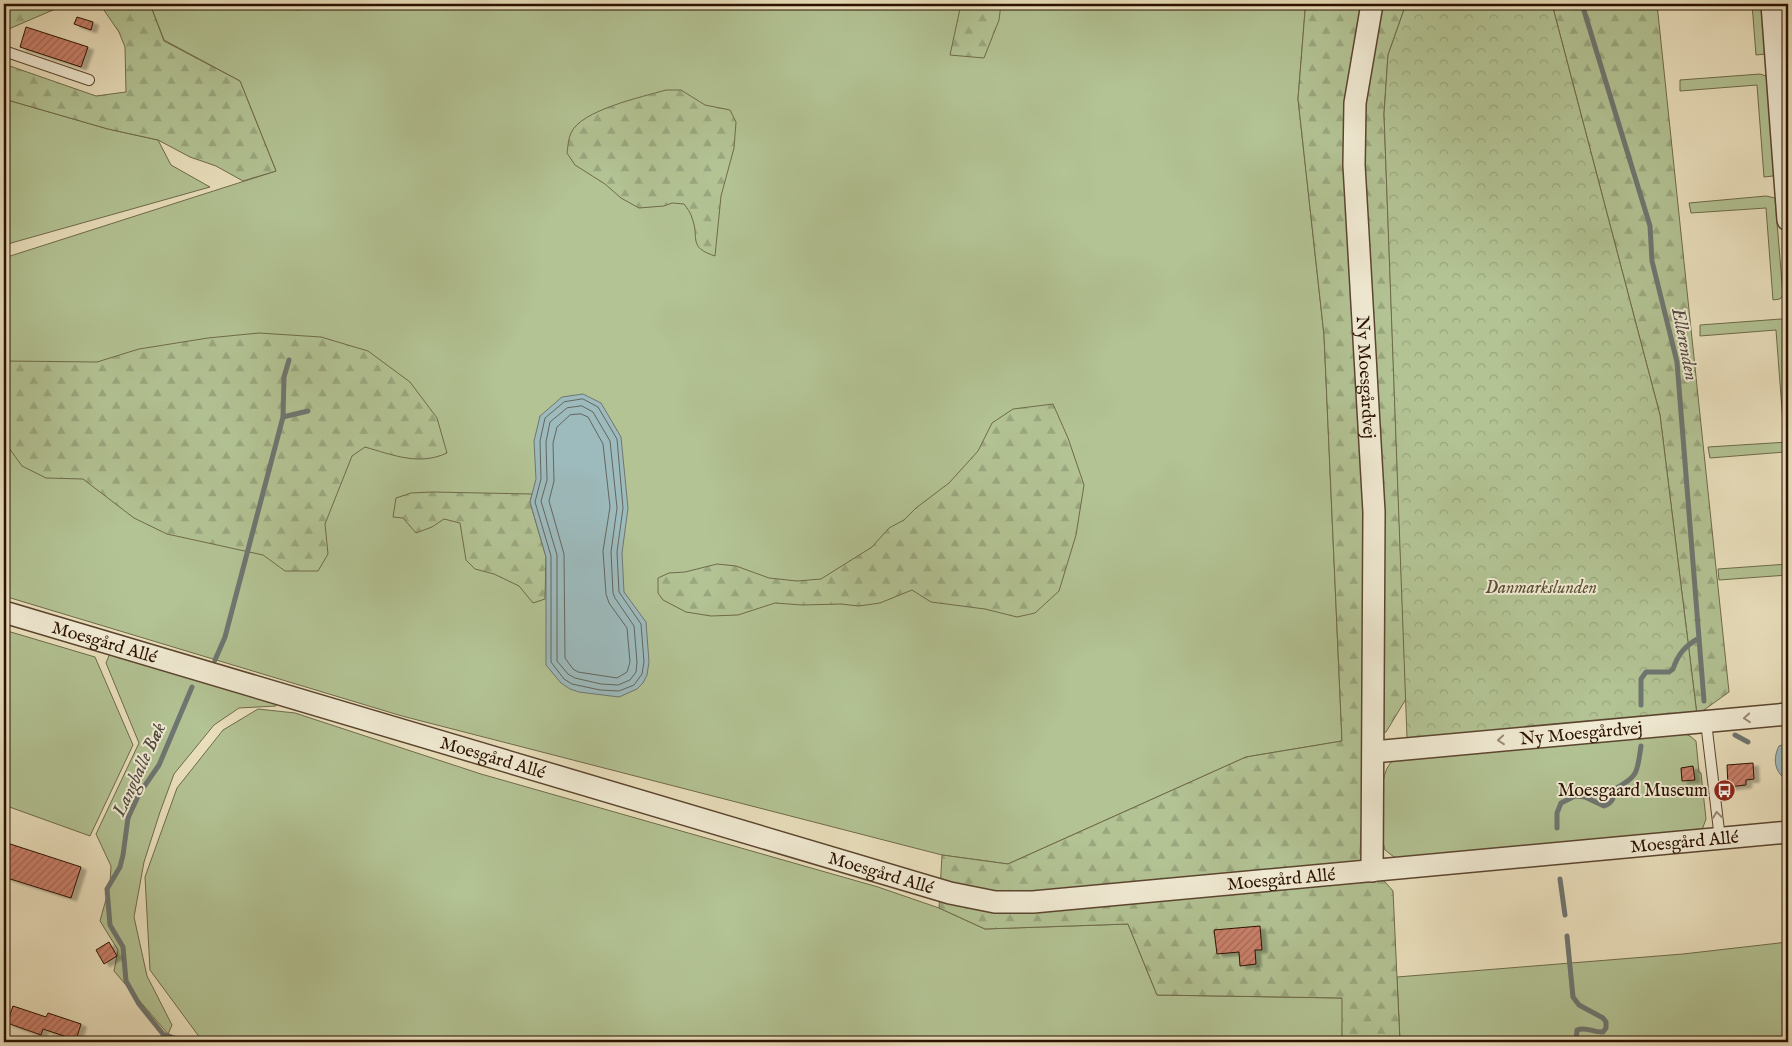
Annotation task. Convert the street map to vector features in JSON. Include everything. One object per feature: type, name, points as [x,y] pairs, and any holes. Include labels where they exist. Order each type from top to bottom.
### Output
[{"type":"street","name":"Ny Moesgårdvej","points":[[1372,4],[1355,103],[1354,165],[1374,512],[1372,871]]},
{"type":"street","points":[[1778,5],[1788,220]]},
{"type":"street","name":"Moesgård Allé","points":[[4,612],[950,893],[995,902],[1033,902],[1788,832]]},
{"type":"street","name":"Ny Moesgårdvej","points":[[1374,752],[1788,714]]},
{"type":"lane","points":[[4,51],[89,80]]},
{"type":"lane","points":[[1706,722],[1720,839]]},
{"type":"green space","points":[[4,4],[67,4],[4,31]]},
{"type":"green space","points":[[96,4],[150,4],[164,41],[240,81],[276,171],[243,181],[216,166],[190,157],[158,140],[108,129],[4,99],[4,64],[96,96],[126,92],[125,47],[119,32],[101,6]]},
{"type":"green space","points":[[150,4],[1307,4],[1298,99],[1324,335],[1342,741],[1246,757],[1008,864],[942,855],[402,716],[4,596],[4,258],[276,171],[240,81],[164,40]]},
{"type":"green space","points":[[961,4],[1001,4],[999,20],[984,58],[950,55]]},
{"type":"green space","points":[[1307,4],[1406,4],[1388,55],[1384,114],[1406,699],[1386,732],[1366,736],[1360,854],[1393,891],[1400,1042],[1342,1042],[1342,998],[1157,995],[1128,924],[985,929],[939,908],[942,855],[1008,864],[1246,757],[1342,741],[1324,335],[1298,99]]},
{"type":"green space","name":"Danmarkslunden","points":[[1406,4],[1552,4],[1660,415],[1697,715],[1407,738],[1384,114],[1388,55]]},
{"type":"green space","points":[[1552,4],[1657,4],[1729,692],[1697,715],[1660,415]]},
{"type":"green space","points":[[1752,4],[1762,4],[1765,54],[1756,55]]},
{"type":"green space","points":[[1787,18],[1788,65],[1784,65],[1783,22]]},
{"type":"green space","points":[[1760,74],[1766,76],[1767,79],[1774,174],[1773,176],[1764,177],[1757,85],[1680,91],[1680,80]]},
{"type":"green space","points":[[666,90],[681,90],[705,105],[730,110],[736,122],[734,148],[721,196],[715,256],[706,253],[698,245],[691,216],[684,204],[672,203],[664,206],[639,208],[621,198],[605,184],[575,165],[567,153],[571,133],[577,125],[587,118],[613,105]]},
{"type":"green space","points":[[4,99],[108,129],[158,140],[171,165],[210,187],[4,245]]},
{"type":"green space","points":[[1766,196],[1775,198],[1783,295],[1780,299],[1773,300],[1766,208],[1691,213],[1689,203]]},
{"type":"green space","points":[[1781,319],[1785,321],[1788,359],[1788,422],[1783,423],[1776,330],[1700,336],[1700,325]]},
{"type":"green space","points":[[259,333],[321,337],[368,351],[410,382],[437,418],[447,453],[437,457],[416,459],[396,456],[365,447],[352,456],[325,524],[328,554],[318,571],[285,571],[263,555],[167,534],[134,518],[83,479],[46,478],[22,466],[4,441],[4,361],[97,362],[139,349],[208,338]]},
{"type":"green space","points":[[1053,404],[1068,438],[1084,485],[1076,535],[1059,591],[1035,613],[1017,617],[985,609],[931,602],[912,590],[880,603],[859,606],[775,603],[738,615],[711,616],[686,612],[663,600],[658,593],[658,578],[669,573],[685,572],[717,564],[736,566],[769,578],[797,581],[821,579],[872,547],[889,528],[904,520],[916,508],[949,483],[978,451],[992,423],[1013,409]]},
{"type":"green space","points":[[1788,442],[1788,498],[1785,452],[1710,458],[1708,447]]},
{"type":"green space","points":[[411,493],[532,494],[530,502],[546,557],[545,599],[533,603],[519,586],[494,574],[475,569],[466,560],[460,523],[444,519],[432,527],[416,533],[403,518],[393,517],[396,498]]},
{"type":"green space","points":[[1788,564],[1788,575],[1719,580],[1718,569]]},
{"type":"green space","points":[[4,630],[95,657],[133,745],[90,836],[4,805]]},
{"type":"green space","points":[[110,653],[277,701],[276,706],[239,708],[214,725],[174,774],[160,812],[144,862],[134,917],[147,976],[172,1025],[168,1034],[114,971],[118,950],[100,921],[110,885],[111,866],[96,834],[139,743],[106,663]]},
{"type":"green space","points":[[258,709],[295,713],[481,774],[878,887],[939,908],[985,929],[1128,924],[1157,995],[1343,998],[1342,1042],[203,1042],[150,970],[145,877],[177,788],[223,730]]},
{"type":"green space","points":[[1681,732],[1696,741],[1706,819],[1702,830],[1404,859],[1394,857],[1385,850],[1382,833],[1381,799],[1384,778],[1387,768],[1392,761]]},
{"type":"green space","points":[[1788,942],[1788,1042],[1400,1042],[1397,977],[1683,954]]},
{"type":"water","points":[[290,4],[312,4],[306,9],[297,10]]},
{"type":"water","points":[[583,394],[601,403],[621,437],[628,508],[622,553],[624,592],[646,622],[649,662],[647,675],[637,689],[619,697],[579,692],[570,689],[561,683],[546,665],[546,557],[530,502],[536,479],[534,441],[540,416],[562,397]]},
{"type":"water","points":[[1788,743],[1788,781],[1780,774],[1775,761],[1779,746]]},
{"type":"building","points":[[77,17],[93,22],[91,30],[74,24]]},
{"type":"building","points":[[26,27],[88,47],[81,67],[20,47]]},
{"type":"building","points":[[1753,763],[1754,779],[1746,780],[1746,785],[1728,787],[1727,765]]},
{"type":"building","points":[[1693,766],[1695,780],[1682,781],[1681,768]]},
{"type":"building","points":[[4,842],[81,867],[71,898],[4,877]]},
{"type":"building","points":[[1260,926],[1262,950],[1255,950],[1256,964],[1240,966],[1239,952],[1217,954],[1214,930]]},
{"type":"building","points":[[109,942],[117,956],[104,964],[96,950]]},
{"type":"building","points":[[13,1006],[46,1017],[48,1013],[81,1024],[76,1040],[43,1029],[41,1035],[7,1023]]},
{"type":"waterway","name":"Ellerenden","points":[[1582,4],[1650,226],[1652,261],[1677,362],[1704,701]]},
{"type":"waterway","points":[[215,660],[225,637],[283,417],[284,377],[289,360]]},
{"type":"waterway","points":[[283,417],[308,411]]},
{"type":"waterway","points":[[1641,705],[1641,679],[1646,672],[1669,672],[1673,669],[1683,651],[1699,638]]},
{"type":"waterway","name":"Langballe Bæk","points":[[186,1042],[163,1034],[139,1004],[126,981],[123,947],[110,925],[107,889],[120,867],[128,818],[139,794],[159,765],[192,687]]},
{"type":"waterway","name":"Ellerenden","points":[[1735,735],[1748,742]]},
{"type":"waterway","points":[[1557,828],[1557,813],[1561,803],[1575,796],[1585,797],[1604,806],[1609,803],[1615,789],[1633,777],[1639,762],[1641,746]]},
{"type":"waterway","points":[[1560,879],[1565,915]]},
{"type":"waterway","points":[[1567,936],[1573,997],[1579,1005],[1603,1018],[1606,1022],[1606,1028],[1603,1032],[1584,1029],[1577,1030],[1576,1042]]},
{"type":"place","name":"Moesgaard Museum","points":[[1724,790]]}]
